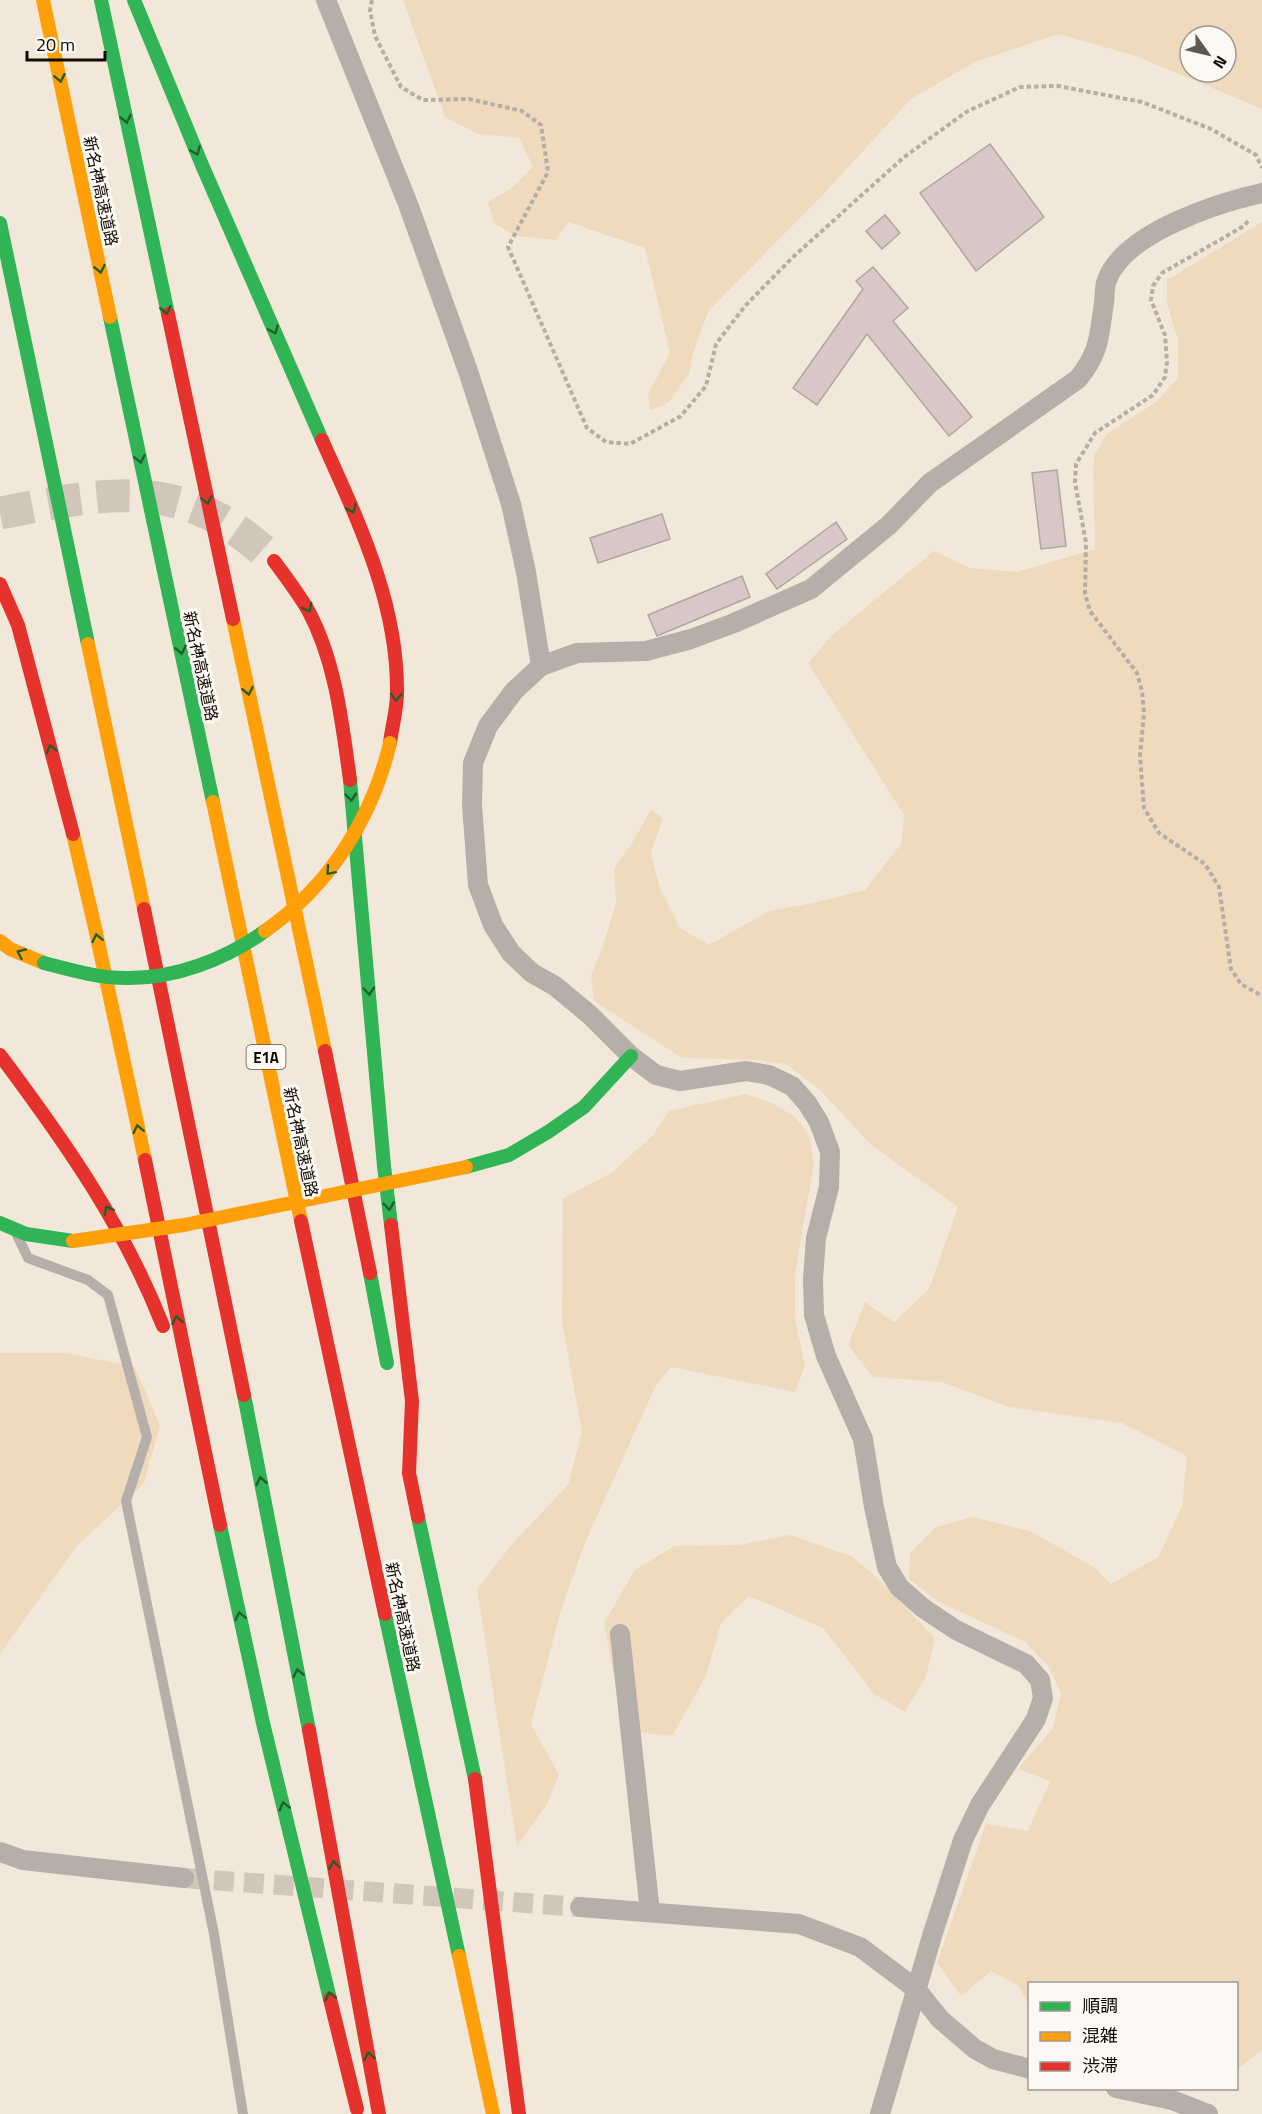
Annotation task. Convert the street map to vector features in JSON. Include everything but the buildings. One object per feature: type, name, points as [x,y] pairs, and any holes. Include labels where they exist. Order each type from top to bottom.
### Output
[{"type":"main road","name":"新名神高速道路","points":[[44,0],[310,1267],[493,2114]]},
{"type":"main road","points":[[101,0],[346,1153],[391,1380]]},
{"type":"main road","points":[[0,941],[10,949],[44,963],[92,975],[136,978],[182,971],[226,955],[271,929],[307,898],[338,862],[360,826],[378,789],[390,743],[397,696],[395,647],[386,597],[371,555],[202,165],[134,0]]},
{"type":"main road","points":[[0,223],[224,1290],[310,1736],[379,2114]]},
{"type":"main road","points":[[274,561],[294,583],[311,614],[325,648],[343,731],[350,782],[384,1166],[412,1401],[409,1473]]},
{"type":"main road","points":[[0,584],[18,626],[68,814],[266,1734],[358,2114]]},
{"type":"main road","points":[[0,1055],[62,1139],[100,1198],[135,1259],[157,1310],[179,1372],[210,1480]]},
{"type":"main road","points":[[0,1222],[16,1232],[72,1241],[184,1225],[466,1167],[509,1155],[548,1132],[584,1107],[631,1056]]},
{"type":"main road","points":[[397,1413],[476,1785],[519,2114]]},
{"type":"street","points":[[326,0],[408,204],[468,370],[511,504],[526,572],[541,666]]},
{"type":"street","points":[[880,2114],[963,1840],[980,1804],[1036,1719],[1043,1698],[1041,1680],[1026,1664],[956,1630],[923,1608],[899,1587],[887,1567],[863,1439],[826,1356],[814,1315],[813,1279],[816,1238],[829,1187],[830,1152],[819,1122],[807,1103],[792,1086],[769,1075],[746,1071],[680,1081],[656,1075],[631,1056],[590,1015],[555,986],[532,974],[512,953],[494,925],[478,885],[472,805],[473,763],[488,726],[514,691],[541,666],[577,653],[646,651],[691,639],[811,589],[889,525],[930,483],[1078,379],[1092,362],[1099,340],[1107,280],[1130,248],[1166,227],[1229,200],[1262,193]]},
{"type":"street","points":[[620,1634],[650,1912]]},
{"type":"street","points":[[0,1852],[23,1860],[184,1878]]},
{"type":"street","points":[[580,1907],[799,1924],[860,1947],[916,1989],[940,2019],[975,2049],[993,2060],[1028,2069]]},
{"type":"street","points":[[1125,2090],[1172,2100],[1208,2114]]},
{"type":"lane","points":[[16,1232],[28,1258],[88,1280],[108,1295],[147,1437],[126,1501],[214,1934],[243,2114]]},
{"type":"path","points":[[372,0],[370,10],[375,36],[401,87],[423,100],[469,99],[522,111],[541,126],[548,172],[508,247],[587,428],[606,442],[630,444],[681,416],[706,386],[716,344],[745,306],[793,257],[903,158],[966,112],[1020,87],[1058,87],[1142,102],[1211,129],[1256,155],[1262,168]]},
{"type":"path","points":[[1250,219],[1244,226],[1162,273],[1153,286],[1151,300],[1165,335],[1167,362],[1165,377],[1153,395],[1095,433],[1076,464],[1075,482],[1086,543],[1085,594],[1090,611],[1137,673],[1143,691],[1144,713],[1140,756],[1144,808],[1159,833],[1205,864],[1219,887],[1231,969],[1241,984],[1262,996]]},
{"type":"shaded area","points":[[403,0],[1262,0],[1262,109],[1203,84],[1238,84],[1238,24],[1178,24],[1178,74],[1136,56],[1058,34],[975,62],[911,99],[819,199],[709,310],[694,350],[689,374],[668,403],[650,410],[648,394],[670,353],[645,248],[568,222],[556,240],[516,236],[494,223],[488,202],[510,189],[533,167],[519,138],[478,134],[445,117]]},
{"type":"shaded area","points":[[1262,222],[1262,2050],[1238,2069],[1238,1982],[1028,1982],[1028,2004],[1019,1986],[991,1971],[961,1996],[937,1963],[986,1824],[1028,1831],[1050,1781],[1018,1769],[1053,1728],[1061,1693],[1049,1667],[1025,1642],[939,1602],[909,1579],[910,1553],[936,1527],[973,1517],[1030,1531],[1094,1567],[1111,1584],[1158,1557],[1182,1507],[1187,1456],[1122,1423],[1009,1407],[942,1382],[873,1377],[848,1345],[865,1302],[894,1322],[929,1289],[958,1207],[871,1145],[821,1091],[788,1065],[759,1060],[682,1058],[594,1001],[591,975],[616,903],[614,868],[651,810],[663,818],[651,853],[660,888],[680,928],[709,945],[769,911],[865,890],[901,844],[904,815],[808,663],[831,636],[934,551],[970,568],[1017,572],[1095,549],[1093,470],[1095,453],[1107,434],[1156,402],[1178,378],[1178,340],[1167,303],[1167,280]]},
{"type":"shaded area","points":[[746,1094],[772,1103],[795,1117],[809,1135],[814,1163],[795,1274],[795,1318],[805,1366],[795,1392],[671,1367],[656,1385],[584,1545],[561,1610],[531,1724],[559,1775],[547,1804],[517,1846],[477,1589],[513,1543],[568,1485],[582,1432],[562,1322],[563,1198],[610,1174],[653,1135],[669,1111]]},
{"type":"shaded area","points":[[0,1353],[67,1353],[135,1367],[160,1426],[144,1483],[76,1547],[0,1654]]},
{"type":"shaded area","points":[[790,1535],[851,1556],[873,1574],[935,1638],[926,1677],[905,1712],[874,1694],[823,1628],[749,1596],[721,1623],[706,1676],[672,1736],[635,1732],[614,1677],[604,1623],[635,1570],[674,1546],[739,1545]]},
{"type":"tunnel","points":[[0,513],[77,499],[145,496],[177,502],[209,514],[241,533],[274,561]]},
{"type":"tunnel","points":[[184,1878],[580,1907]]},
{"type":"traffic: fast","points":[[101,0],[168,314]]},
{"type":"traffic: fast","points":[[134,0],[202,165],[322,440]]},
{"type":"traffic: fast","points":[[0,223],[88,644]]},
{"type":"traffic: fast","points":[[110,317],[213,802]]},
{"type":"traffic: fast","points":[[350,780],[391,1225]]},
{"type":"traffic: fast","points":[[44,963],[105,977],[163,975],[217,958],[265,931]]},
{"type":"traffic: fast","points":[[466,1167],[509,1155],[548,1132],[584,1107],[631,1056]]},
{"type":"traffic: fast","points":[[0,1223],[26,1234],[73,1241]]},
{"type":"traffic: fast","points":[[370,1273],[387,1363]]},
{"type":"traffic: fast","points":[[244,1395],[309,1730]]},
{"type":"traffic: fast","points":[[418,1517],[475,1779]]},
{"type":"traffic: fast","points":[[220,1525],[263,1723],[330,1999]]},
{"type":"traffic: fast","points":[[385,1614],[459,1956]]},
{"type":"traffic: slow","points":[[43,0],[110,317]]},
{"type":"traffic: slow","points":[[233,619],[325,1051]]},
{"type":"traffic: slow","points":[[88,644],[144,909]]},
{"type":"traffic: slow","points":[[265,931],[309,893],[345,849],[372,798],[390,743]]},
{"type":"traffic: slow","points":[[213,802],[301,1221]]},
{"type":"traffic: slow","points":[[73,834],[145,1160]]},
{"type":"traffic: slow","points":[[0,941],[10,949],[44,963]]},
{"type":"traffic: slow","points":[[73,1241],[184,1225],[466,1167]]},
{"type":"traffic: slow","points":[[459,1956],[493,2114]]},
{"type":"traffic: jam","points":[[168,314],[233,619]]},
{"type":"traffic: jam","points":[[322,440],[362,532],[391,626],[396,659],[397,693],[390,743]]},
{"type":"traffic: jam","points":[[274,561],[308,610],[325,650],[336,693],[350,780]]},
{"type":"traffic: jam","points":[[0,584],[18,625],[73,834]]},
{"type":"traffic: jam","points":[[144,909],[244,1395]]},
{"type":"traffic: jam","points":[[325,1051],[370,1273]]},
{"type":"traffic: jam","points":[[0,1055],[70,1152],[111,1218],[130,1253],[163,1326]]},
{"type":"traffic: jam","points":[[145,1160],[220,1525]]},
{"type":"traffic: jam","points":[[301,1221],[385,1614]]},
{"type":"traffic: jam","points":[[391,1225],[412,1401],[409,1473],[418,1517]]},
{"type":"traffic: jam","points":[[309,1730],[379,2114]]},
{"type":"traffic: jam","points":[[475,1779],[519,2114]]},
{"type":"traffic: jam","points":[[330,1999],[357,2109]]}]
